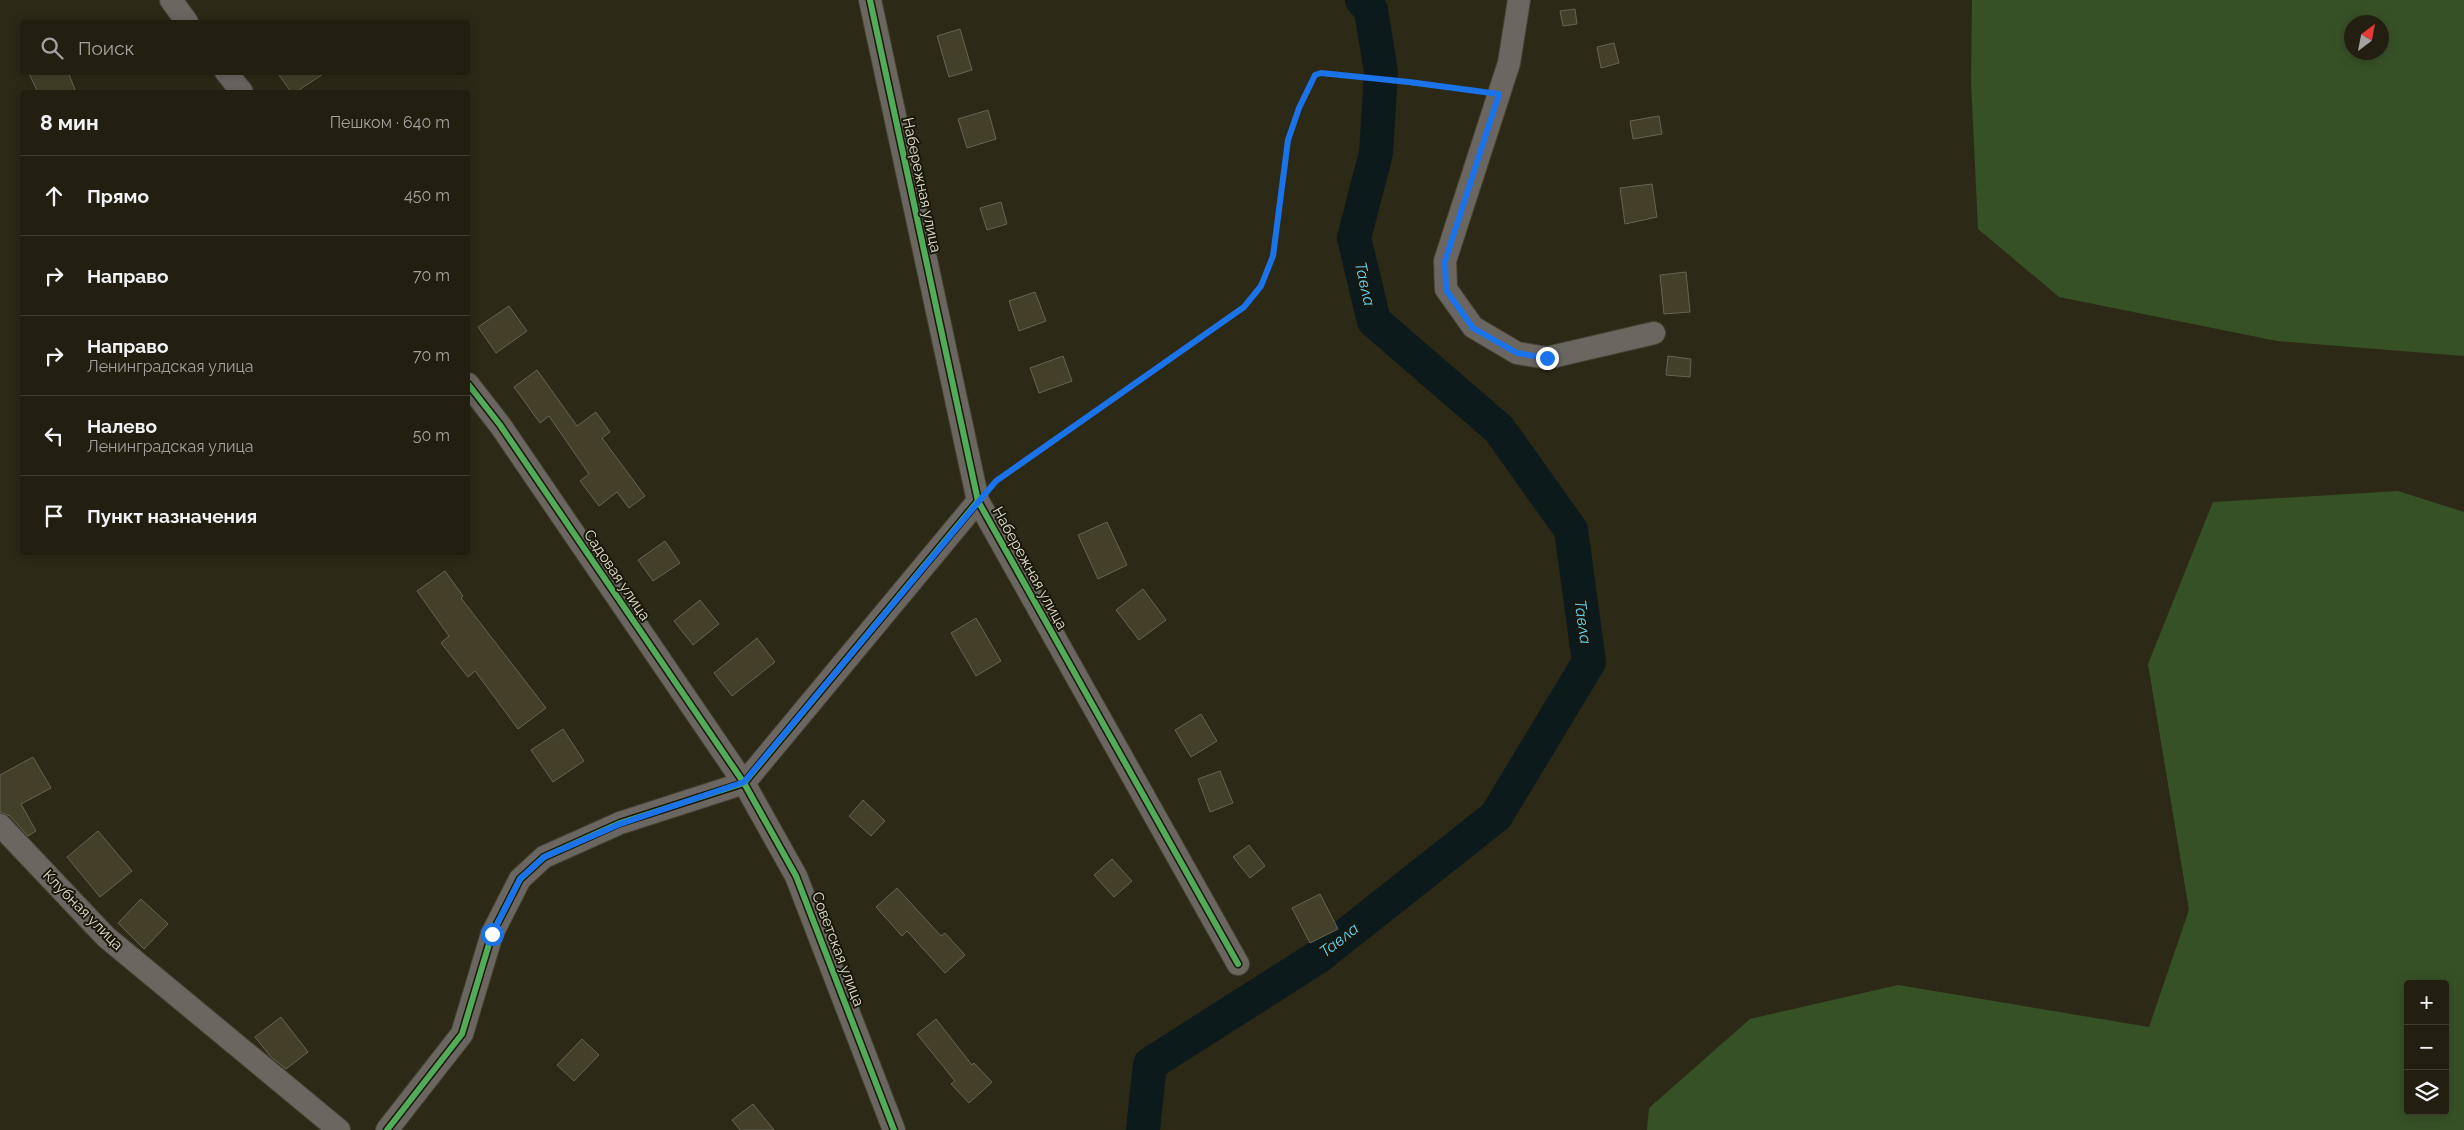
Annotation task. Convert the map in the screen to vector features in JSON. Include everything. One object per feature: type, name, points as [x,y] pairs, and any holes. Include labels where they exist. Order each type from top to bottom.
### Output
[{"type":"street","points":[[171,0],[186,20]]},
{"type":"street","name":"Набережная улица","points":[[870,0],[978,501],[1238,964]]},
{"type":"street","points":[[1519,0],[1509,63],[1445,261],[1446,290],[1473,328],[1517,353],[1547,358],[1654,333]]},
{"type":"street","points":[[228,75],[240,90]]},
{"type":"street","name":"Садовая улица","points":[[470,387],[500,425],[744,782]]},
{"type":"street","points":[[388,1130],[462,1034],[492,934],[520,879],[544,857],[620,824],[744,782],[978,501]]},
{"type":"street","name":"Советская улица","points":[[744,782],[796,876],[894,1130]]},
{"type":"street","name":"Клубная улица","points":[[0,825],[106,937],[340,1130]]},
{"type":"path","points":[[978,501],[996,481],[1244,307],[1261,286],[1273,256],[1288,140],[1299,108],[1315,75],[1321,73],[1409,82],[1499,94]]},
{"type":"green space","points":[[1972,0],[2464,0],[2464,356],[2277,341],[2059,297],[1978,229],[1971,82]]},
{"type":"green space","points":[[2398,491],[2464,512],[2464,1130],[1647,1130],[1649,1108],[1750,1019],[1898,985],[2149,1027],[2189,910],[2148,664],[2213,502]]},
{"type":"building","points":[[1575,9],[1577,24],[1563,26],[1560,11]]},
{"type":"building","points":[[960,29],[972,70],[949,77],[937,36]]},
{"type":"building","points":[[1614,43],[1619,63],[1601,68],[1597,47]]},
{"type":"building","points":[[30,75],[69,75],[75,90],[37,90]]},
{"type":"building","points":[[279,75],[322,75],[299,90],[290,90]]},
{"type":"building","points":[[988,110],[996,139],[967,148],[958,119]]},
{"type":"building","points":[[1659,116],[1662,134],[1633,139],[1630,121]]},
{"type":"building","points":[[1652,184],[1657,217],[1625,224],[1620,188]]},
{"type":"building","points":[[1001,202],[1007,224],[987,230],[980,208]]},
{"type":"building","points":[[1686,272],[1690,312],[1664,314],[1660,275]]},
{"type":"building","points":[[1035,292],[1046,321],[1019,331],[1009,301]]},
{"type":"building","points":[[509,306],[527,331],[496,353],[478,327]]},
{"type":"building","points":[[1063,356],[1072,381],[1039,393],[1030,368]]},
{"type":"building","points":[[1668,356],[1691,359],[1690,377],[1666,375]]},
{"type":"building","points":[[537,370],[577,426],[596,412],[610,432],[602,438],[645,496],[629,508],[617,492],[599,506],[580,481],[589,474],[549,416],[540,423],[514,387]]},
{"type":"building","points":[[1107,522],[1127,565],[1098,579],[1078,535]]},
{"type":"building","points":[[665,541],[680,563],[653,581],[638,560]]},
{"type":"building","points":[[445,571],[463,596],[461,598],[546,708],[518,729],[475,671],[468,677],[441,643],[449,636],[417,591]]},
{"type":"building","points":[[1143,589],[1166,620],[1139,640],[1116,610]]},
{"type":"building","points":[[700,600],[719,624],[693,645],[674,621]]},
{"type":"building","points":[[976,618],[1001,661],[976,676],[951,633]]},
{"type":"building","points":[[757,638],[775,662],[732,696],[714,673]]},
{"type":"building","points":[[1201,714],[1217,741],[1191,757],[1175,730]]},
{"type":"building","points":[[563,729],[584,761],[553,782],[531,750]]},
{"type":"building","points":[[33,757],[51,788],[21,804],[36,831],[28,836],[10,816],[0,812],[0,775]]},
{"type":"building","points":[[1220,771],[1233,803],[1210,812],[1198,779]]},
{"type":"building","points":[[863,800],[885,821],[871,836],[849,816]]},
{"type":"building","points":[[98,831],[132,871],[100,897],[67,857]]},
{"type":"building","points":[[1249,845],[1265,866],[1250,878],[1233,857]]},
{"type":"building","points":[[1112,859],[1132,881],[1114,897],[1094,875]]},
{"type":"building","points":[[897,888],[941,936],[945,933],[965,955],[945,973],[907,931],[902,936],[876,907]]},
{"type":"building","points":[[1320,894],[1338,929],[1310,943],[1292,908]]},
{"type":"building","points":[[141,899],[168,924],[144,949],[118,923]]},
{"type":"building","points":[[281,1017],[308,1052],[286,1069],[271,1057],[255,1037]]},
{"type":"building","points":[[936,1019],[972,1065],[974,1063],[992,1082],[969,1103],[951,1084],[955,1081],[917,1034]]},
{"type":"building","points":[[582,1039],[599,1055],[574,1081],[557,1065]]},
{"type":"building","points":[[753,1104],[774,1130],[740,1130],[732,1120]]},
{"type":"waterway","name":"Тавла","points":[[1143,1130],[1150,1064],[1318,957],[1496,816],[1589,662],[1571,530],[1499,429],[1374,321],[1354,238],[1376,153],[1381,72],[1371,10],[1362,0]]},
{"type":"cycle path","points":[[870,0],[978,501],[1238,964]]},
{"type":"cycle path","points":[[470,387],[500,425],[744,783],[796,876],[894,1130]]},
{"type":"cycle path","points":[[387,1130],[462,1034],[492,934],[520,879],[544,857],[620,823],[744,783],[978,501]]},
{"type":"route","points":[[492,934],[520,879],[544,857],[620,824],[744,782],[996,481],[1244,307],[1261,286],[1273,256],[1288,140],[1299,108],[1315,75],[1321,73],[1409,82],[1499,94],[1445,261],[1446,290],[1473,328],[1517,353],[1547,358]]}]
